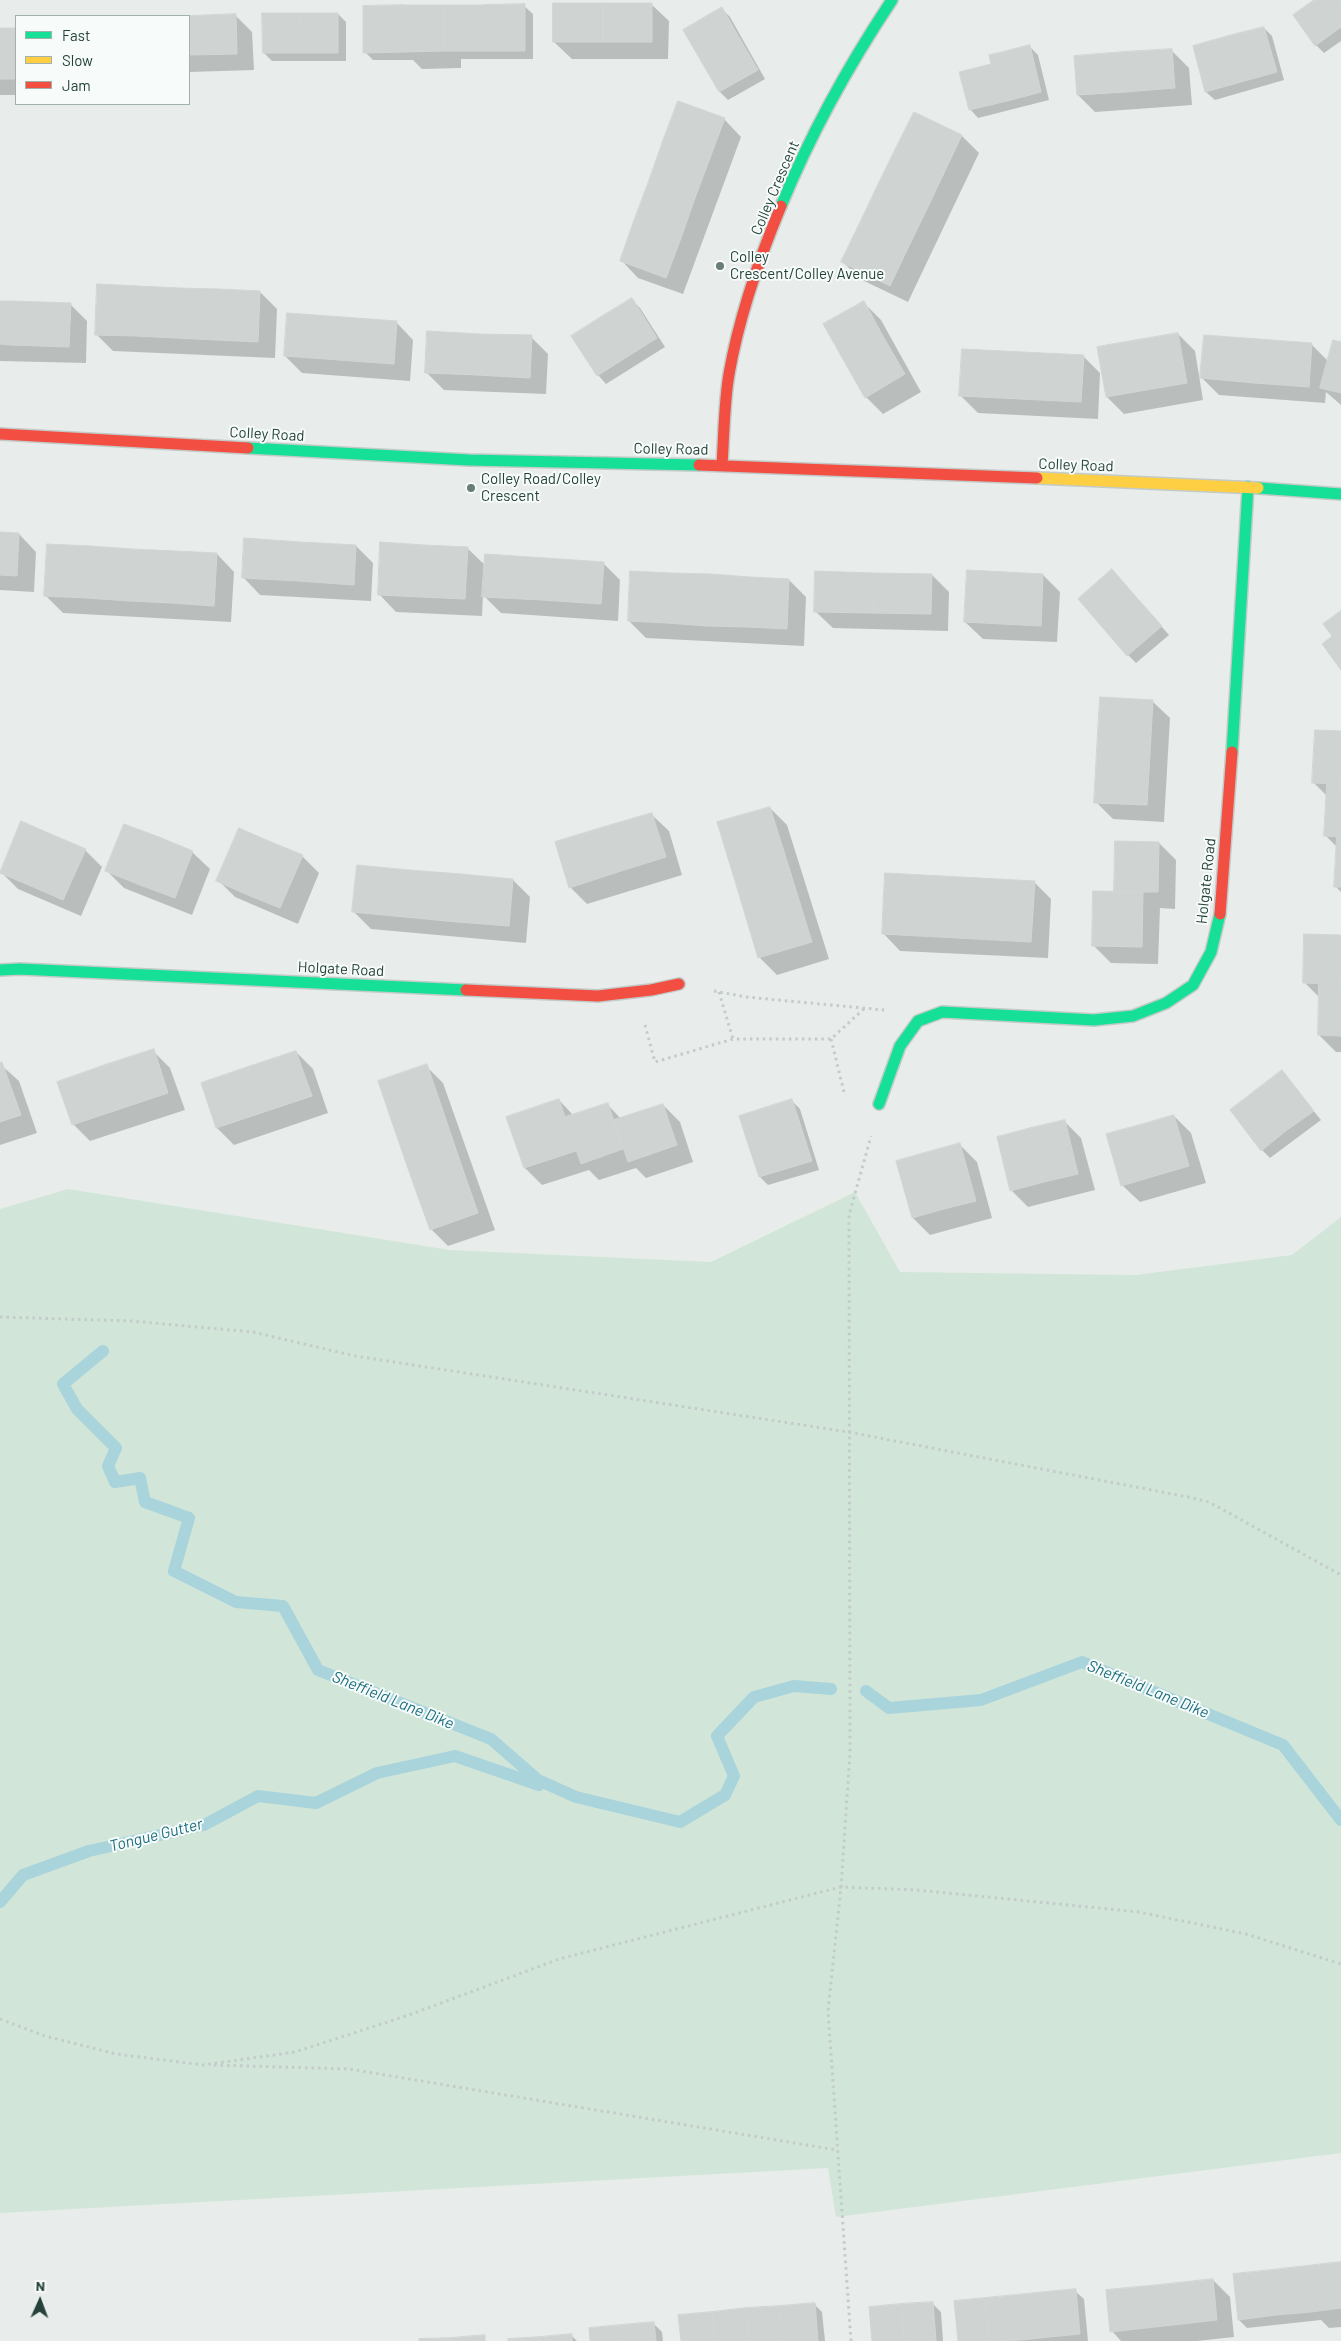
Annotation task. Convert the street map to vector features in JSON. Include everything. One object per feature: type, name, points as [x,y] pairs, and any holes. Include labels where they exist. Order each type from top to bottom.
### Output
[{"type":"street","name":"Colley Crescent","points":[[722,465],[731,364],[757,269],[790,187],[836,88],[892,0]]},
{"type":"street","name":"Colley Road","points":[[0,434],[469,460],[722,465],[1248,488],[1341,494]]},
{"type":"street","name":"Holgate Road","points":[[918,1020],[942,1012],[1094,1020],[1133,1016],[1166,1003],[1193,985],[1212,952],[1222,906],[1248,488]]},
{"type":"street","name":"Holgate Road","points":[[0,970],[20,969],[598,996],[637,992],[679,984]]},
{"type":"street","points":[[879,1104],[900,1046],[918,1020]]},
{"type":"path","points":[[679,984],[746,997],[867,1006],[899,1012],[918,1020]]},
{"type":"path","points":[[637,992],[654,1062],[733,1039],[831,1039],[867,1006]]},
{"type":"path","points":[[719,992],[733,1039]]},
{"type":"path","points":[[851,2341],[828,2011],[850,1753],[849,1215],[879,1104]]},
{"type":"path","points":[[0,1317],[131,1321],[253,1332],[355,1356],[848,1432],[1209,1502],[1341,1575]]},
{"type":"path","points":[[1333,1569],[1341,1570]]},
{"type":"path","points":[[203,2065],[295,2052],[409,2016],[559,1959],[840,1887],[917,1890],[1139,1912],[1246,1934],[1341,1964]]},
{"type":"path","points":[[0,2019],[45,2036],[116,2054],[203,2065],[349,2069],[838,2150]]},
{"type":"green space","points":[[68,1189],[450,1250],[711,1262],[855,1192],[900,1272],[1136,1275],[1292,1255],[1341,1217],[1341,2153],[836,2217],[828,2168],[0,2213],[0,1209]]},
{"type":"building","points":[[1314,0],[1341,0],[1341,27],[1315,46],[1293,15]]},
{"type":"building","points":[[553,3],[603,3],[603,42],[553,42]]},
{"type":"building","points":[[603,3],[652,3],[652,42],[603,42]]},
{"type":"building","points":[[525,4],[525,51],[485,51],[484,5]]},
{"type":"building","points":[[403,5],[404,52],[363,53],[363,6]]},
{"type":"building","points":[[403,5],[444,5],[444,51],[404,52]]},
{"type":"building","points":[[444,5],[484,5],[485,51],[444,51]]},
{"type":"building","points":[[722,7],[740,39],[701,61],[683,30]]},
{"type":"building","points":[[262,13],[300,13],[301,53],[263,53]]},
{"type":"building","points":[[300,13],[338,13],[338,53],[301,53]]},
{"type":"building","points":[[236,14],[237,54],[190,55],[190,16]]},
{"type":"building","points":[[1264,27],[1277,72],[1241,82],[1228,36]]},
{"type":"building","points":[[0,28],[15,28],[15,79],[0,79]]},
{"type":"building","points":[[1228,36],[1241,82],[1205,92],[1193,46]]},
{"type":"building","points":[[740,39],[758,70],[719,92],[701,61]]},
{"type":"building","points":[[1030,45],[1041,92],[1011,100],[999,53]]},
{"type":"building","points":[[1172,49],[1175,88],[1126,92],[1123,52]]},
{"type":"building","points":[[1123,52],[1126,92],[1077,95],[1074,56]]},
{"type":"building","points":[[999,53],[1011,100],[969,110],[959,72],[991,64],[989,55]]},
{"type":"building","points":[[678,101],[725,118],[710,158],[663,141]]},
{"type":"building","points":[[914,112],[962,135],[944,173],[895,150]]},
{"type":"building","points":[[663,141],[710,158],[695,198],[649,181]]},
{"type":"building","points":[[895,150],[944,173],[926,211],[877,187]]},
{"type":"building","points":[[649,181],[695,198],[681,238],[634,221]]},
{"type":"building","points":[[877,187],[926,211],[908,248],[859,225]]},
{"type":"building","points":[[634,221],[681,238],[666,278],[620,261]]},
{"type":"building","points":[[859,225],[908,248],[890,286],[841,262]]},
{"type":"building","points":[[97,284],[138,286],[135,336],[95,335]]},
{"type":"building","points":[[138,286],[179,288],[176,338],[135,336]]},
{"type":"building","points":[[179,288],[219,289],[217,340],[176,338]]},
{"type":"building","points":[[219,289],[260,291],[258,342],[217,340]]},
{"type":"building","points":[[632,298],[657,338],[627,357],[601,317]]},
{"type":"building","points":[[0,301],[12,301],[11,345],[0,344]]},
{"type":"building","points":[[12,301],[71,303],[69,347],[11,345]]},
{"type":"building","points":[[864,301],[884,338],[844,361],[823,324]]},
{"type":"building","points":[[287,313],[342,317],[339,360],[284,356]]},
{"type":"building","points":[[342,317],[397,321],[394,364],[339,360]]},
{"type":"building","points":[[601,317],[627,357],[597,376],[571,336]]},
{"type":"building","points":[[427,331],[479,334],[478,375],[425,373]]},
{"type":"building","points":[[1178,333],[1187,383],[1146,390],[1137,340]]},
{"type":"building","points":[[479,334],[532,335],[530,378],[478,375]]},
{"type":"building","points":[[1204,335],[1258,339],[1255,383],[1200,378]]},
{"type":"building","points":[[884,338],[905,374],[865,398],[844,361]]},
{"type":"building","points":[[1258,339],[1312,343],[1309,387],[1255,383]]},
{"type":"building","points":[[1137,340],[1146,390],[1106,397],[1097,347]]},
{"type":"building","points":[[1333,340],[1341,342],[1341,393],[1320,388]]},
{"type":"building","points":[[962,349],[1023,352],[1020,399],[959,396]]},
{"type":"building","points":[[1023,352],[1084,355],[1081,402],[1020,399]]},
{"type":"building","points":[[0,532],[19,533],[17,576],[0,575]]},
{"type":"building","points":[[244,538],[300,542],[298,581],[242,578]]},
{"type":"building","points":[[300,542],[356,545],[354,585],[298,581]]},
{"type":"building","points":[[380,542],[424,545],[421,597],[378,595]]},
{"type":"building","points":[[47,544],[90,546],[87,598],[44,596]]},
{"type":"building","points":[[424,545],[468,547],[465,599],[421,597]]},
{"type":"building","points":[[90,546],[132,549],[129,601],[87,598]]},
{"type":"building","points":[[132,549],[175,551],[172,603],[129,601]]},
{"type":"building","points":[[175,551],[217,553],[214,606],[172,603]]},
{"type":"building","points":[[485,554],[545,558],[542,600],[482,597]]},
{"type":"building","points":[[545,558],[604,562],[601,604],[542,600]]},
{"type":"building","points":[[1112,569],[1137,598],[1102,627],[1078,599]]},
{"type":"building","points":[[967,570],[1005,572],[1002,624],[964,622]]},
{"type":"building","points":[[630,571],[670,573],[667,623],[628,621]]},
{"type":"building","points":[[815,571],[874,573],[873,613],[814,612]]},
{"type":"building","points":[[1005,572],[1043,574],[1041,626],[1002,624]]},
{"type":"building","points":[[670,573],[710,574],[707,626],[667,623]]},
{"type":"building","points":[[874,573],[932,574],[931,614],[873,613]]},
{"type":"building","points":[[710,574],[750,577],[747,627],[707,626]]},
{"type":"building","points":[[750,577],[789,579],[787,629],[747,627]]},
{"type":"building","points":[[1137,598],[1162,626],[1127,656],[1102,627]]},
{"type":"building","points":[[1341,611],[1341,670],[1322,644],[1332,636],[1323,624]]},
{"type":"building","points":[[1100,697],[1153,700],[1150,753],[1097,750]]},
{"type":"building","points":[[1315,730],[1341,731],[1341,784],[1312,783]]},
{"type":"building","points":[[1097,750],[1150,753],[1147,805],[1094,803]]},
{"type":"building","points":[[1327,784],[1341,784],[1341,837],[1324,836]]},
{"type":"building","points":[[770,807],[791,874],[738,891],[717,822]]},
{"type":"building","points":[[652,813],[666,857],[618,872],[604,827]]},
{"type":"building","points":[[21,821],[53,835],[31,886],[0,873]]},
{"type":"building","points":[[124,824],[159,837],[140,885],[105,871]]},
{"type":"building","points":[[604,827],[618,872],[569,888],[555,842]]},
{"type":"building","points":[[239,828],[271,842],[248,895],[216,881]]},
{"type":"building","points":[[53,835],[86,849],[63,900],[31,886]]},
{"type":"building","points":[[159,837],[193,851],[175,898],[140,885]]},
{"type":"building","points":[[1337,837],[1341,837],[1341,887],[1334,887]]},
{"type":"building","points":[[1115,841],[1159,842],[1158,892],[1114,892]]},
{"type":"building","points":[[271,842],[303,855],[280,908],[248,895]]},
{"type":"building","points":[[357,865],[409,870],[405,917],[352,912]]},
{"type":"building","points":[[409,870],[461,874],[457,922],[405,917]]},
{"type":"building","points":[[885,873],[960,877],[957,938],[882,934]]},
{"type":"building","points":[[461,874],[513,879],[509,926],[457,922]]},
{"type":"building","points":[[791,874],[812,942],[758,958],[738,891]]},
{"type":"building","points":[[960,877],[1035,881],[1031,942],[957,938]]},
{"type":"building","points":[[1093,891],[1143,892],[1142,947],[1092,946]]},
{"type":"building","points":[[1304,934],[1341,935],[1341,984],[1303,983]]},
{"type":"building","points":[[1319,983],[1341,984],[1341,1036],[1318,1035]]},
{"type":"building","points":[[154,1049],[168,1093],[120,1109],[105,1065]]},
{"type":"building","points":[[296,1051],[312,1096],[264,1112],[248,1067]]},
{"type":"building","points":[[2,1062],[21,1115],[0,1122],[0,1063]]},
{"type":"building","points":[[427,1064],[444,1114],[395,1131],[378,1081]]},
{"type":"building","points":[[105,1065],[120,1109],[72,1125],[57,1082]]},
{"type":"building","points":[[248,1067],[264,1112],[216,1128],[201,1083]]},
{"type":"building","points":[[1282,1070],[1314,1111],[1287,1130],[1256,1090]]},
{"type":"building","points":[[1256,1090],[1287,1130],[1261,1151],[1230,1110]]},
{"type":"building","points":[[559,1099],[576,1151],[524,1168],[506,1117]]},
{"type":"building","points":[[792,1099],[802,1130],[749,1147],[739,1116]]},
{"type":"building","points":[[608,1103],[623,1149],[581,1164],[565,1117]]},
{"type":"building","points":[[663,1104],[677,1145],[628,1162],[614,1120]]},
{"type":"building","points":[[444,1114],[461,1164],[412,1180],[395,1131]]},
{"type":"building","points":[[1174,1115],[1189,1166],[1155,1176],[1140,1125]]},
{"type":"building","points":[[1065,1120],[1078,1174],[1044,1182],[1031,1128]]},
{"type":"building","points":[[1140,1125],[1155,1176],[1121,1186],[1106,1134]]},
{"type":"building","points":[[1031,1128],[1044,1182],[1010,1191],[997,1137]]},
{"type":"building","points":[[802,1130],[812,1161],[759,1177],[749,1147]]},
{"type":"building","points":[[960,1143],[976,1201],[944,1209],[928,1152]]},
{"type":"building","points":[[928,1152],[944,1209],[912,1218],[896,1161]]},
{"type":"building","points":[[461,1164],[478,1213],[430,1230],[412,1180]]},
{"type":"building","points":[[1341,2262],[1341,2308],[1311,2312],[1306,2266]]},
{"type":"building","points":[[1306,2266],[1311,2312],[1276,2315],[1271,2270]]},
{"type":"building","points":[[1271,2270],[1276,2315],[1238,2320],[1233,2274]]},
{"type":"building","points":[[1213,2279],[1217,2320],[1164,2326],[1159,2285]]},
{"type":"building","points":[[1159,2285],[1164,2326],[1110,2332],[1106,2290]]},
{"type":"building","points":[[1076,2289],[1080,2334],[1050,2337],[1045,2292]]},
{"type":"building","points":[[1045,2292],[1050,2337],[1020,2340],[1015,2295]]},
{"type":"building","points":[[1015,2295],[1020,2340],[989,2341],[985,2298]]},
{"type":"building","points":[[985,2298],[989,2341],[958,2341],[954,2301]]},
{"type":"building","points":[[933,2302],[936,2341],[904,2341],[901,2304]]},
{"type":"building","points":[[815,2303],[818,2341],[783,2341],[780,2306]]},
{"type":"building","points":[[901,2304],[904,2341],[872,2341],[869,2307]]},
{"type":"building","points":[[780,2306],[783,2341],[749,2341],[746,2308]]},
{"type":"building","points":[[746,2308],[749,2341],[715,2341],[712,2312]]},
{"type":"building","points":[[712,2312],[715,2341],[681,2341],[678,2315]]},
{"type":"building","points":[[654,2322],[656,2341],[623,2341],[621,2325]]},
{"type":"building","points":[[621,2325],[623,2341],[590,2341],[589,2328]]},
{"type":"building","points":[[572,2334],[572,2341],[540,2341],[540,2337]]},
{"type":"building","points":[[485,2335],[485,2341],[452,2341],[452,2338]]},
{"type":"building","points":[[540,2337],[540,2341],[508,2341],[508,2339]]},
{"type":"building","points":[[452,2338],[452,2341],[419,2341],[419,2339]]},
{"type":"waterway","name":"Sheffield Lane Dike","points":[[103,1351],[63,1384],[77,1409],[116,1448],[108,1466],[115,1482],[140,1478],[145,1502],[189,1518],[174,1571],[236,1602],[283,1606],[318,1670],[491,1739],[538,1780],[576,1797],[680,1822],[725,1795],[734,1776],[717,1736],[754,1697],[794,1686],[831,1689]]},
{"type":"waterway","name":"Sheffield Lane Dike","points":[[866,1691],[889,1708],[981,1700],[1082,1662],[1283,1745],[1341,1820]]},
{"type":"waterway","name":"Tongue Gutter","points":[[0,1902],[23,1875],[89,1851],[204,1825],[258,1796],[316,1803],[377,1773],[455,1756],[539,1785]]},
{"type":"traffic: fast","points":[[781,206],[831,100],[892,0]]},
{"type":"traffic: fast","points":[[248,448],[469,460],[699,465]]},
{"type":"traffic: fast","points":[[1232,752],[1248,487]]},
{"type":"traffic: fast","points":[[1258,488],[1341,494]]},
{"type":"traffic: fast","points":[[879,1104],[900,1046],[918,1021],[942,1012],[1094,1020],[1133,1016],[1166,1003],[1193,985],[1211,952],[1220,914]]},
{"type":"traffic: fast","points":[[0,970],[20,969],[466,990]]},
{"type":"traffic: slow","points":[[1037,478],[1258,488]]},
{"type":"traffic: jam","points":[[722,465],[726,397],[738,331],[765,247],[781,206]]},
{"type":"traffic: jam","points":[[0,434],[248,448]]},
{"type":"traffic: jam","points":[[699,465],[1037,478]]},
{"type":"traffic: jam","points":[[1220,914],[1232,752]]},
{"type":"traffic: jam","points":[[466,990],[598,996],[651,990],[679,984]]},
{"type":"place","name":"Colley Crescent/Colley Avenue","points":[[720,266]]},
{"type":"place","name":"Colley Road/Colley Crescent","points":[[471,488]]}]
